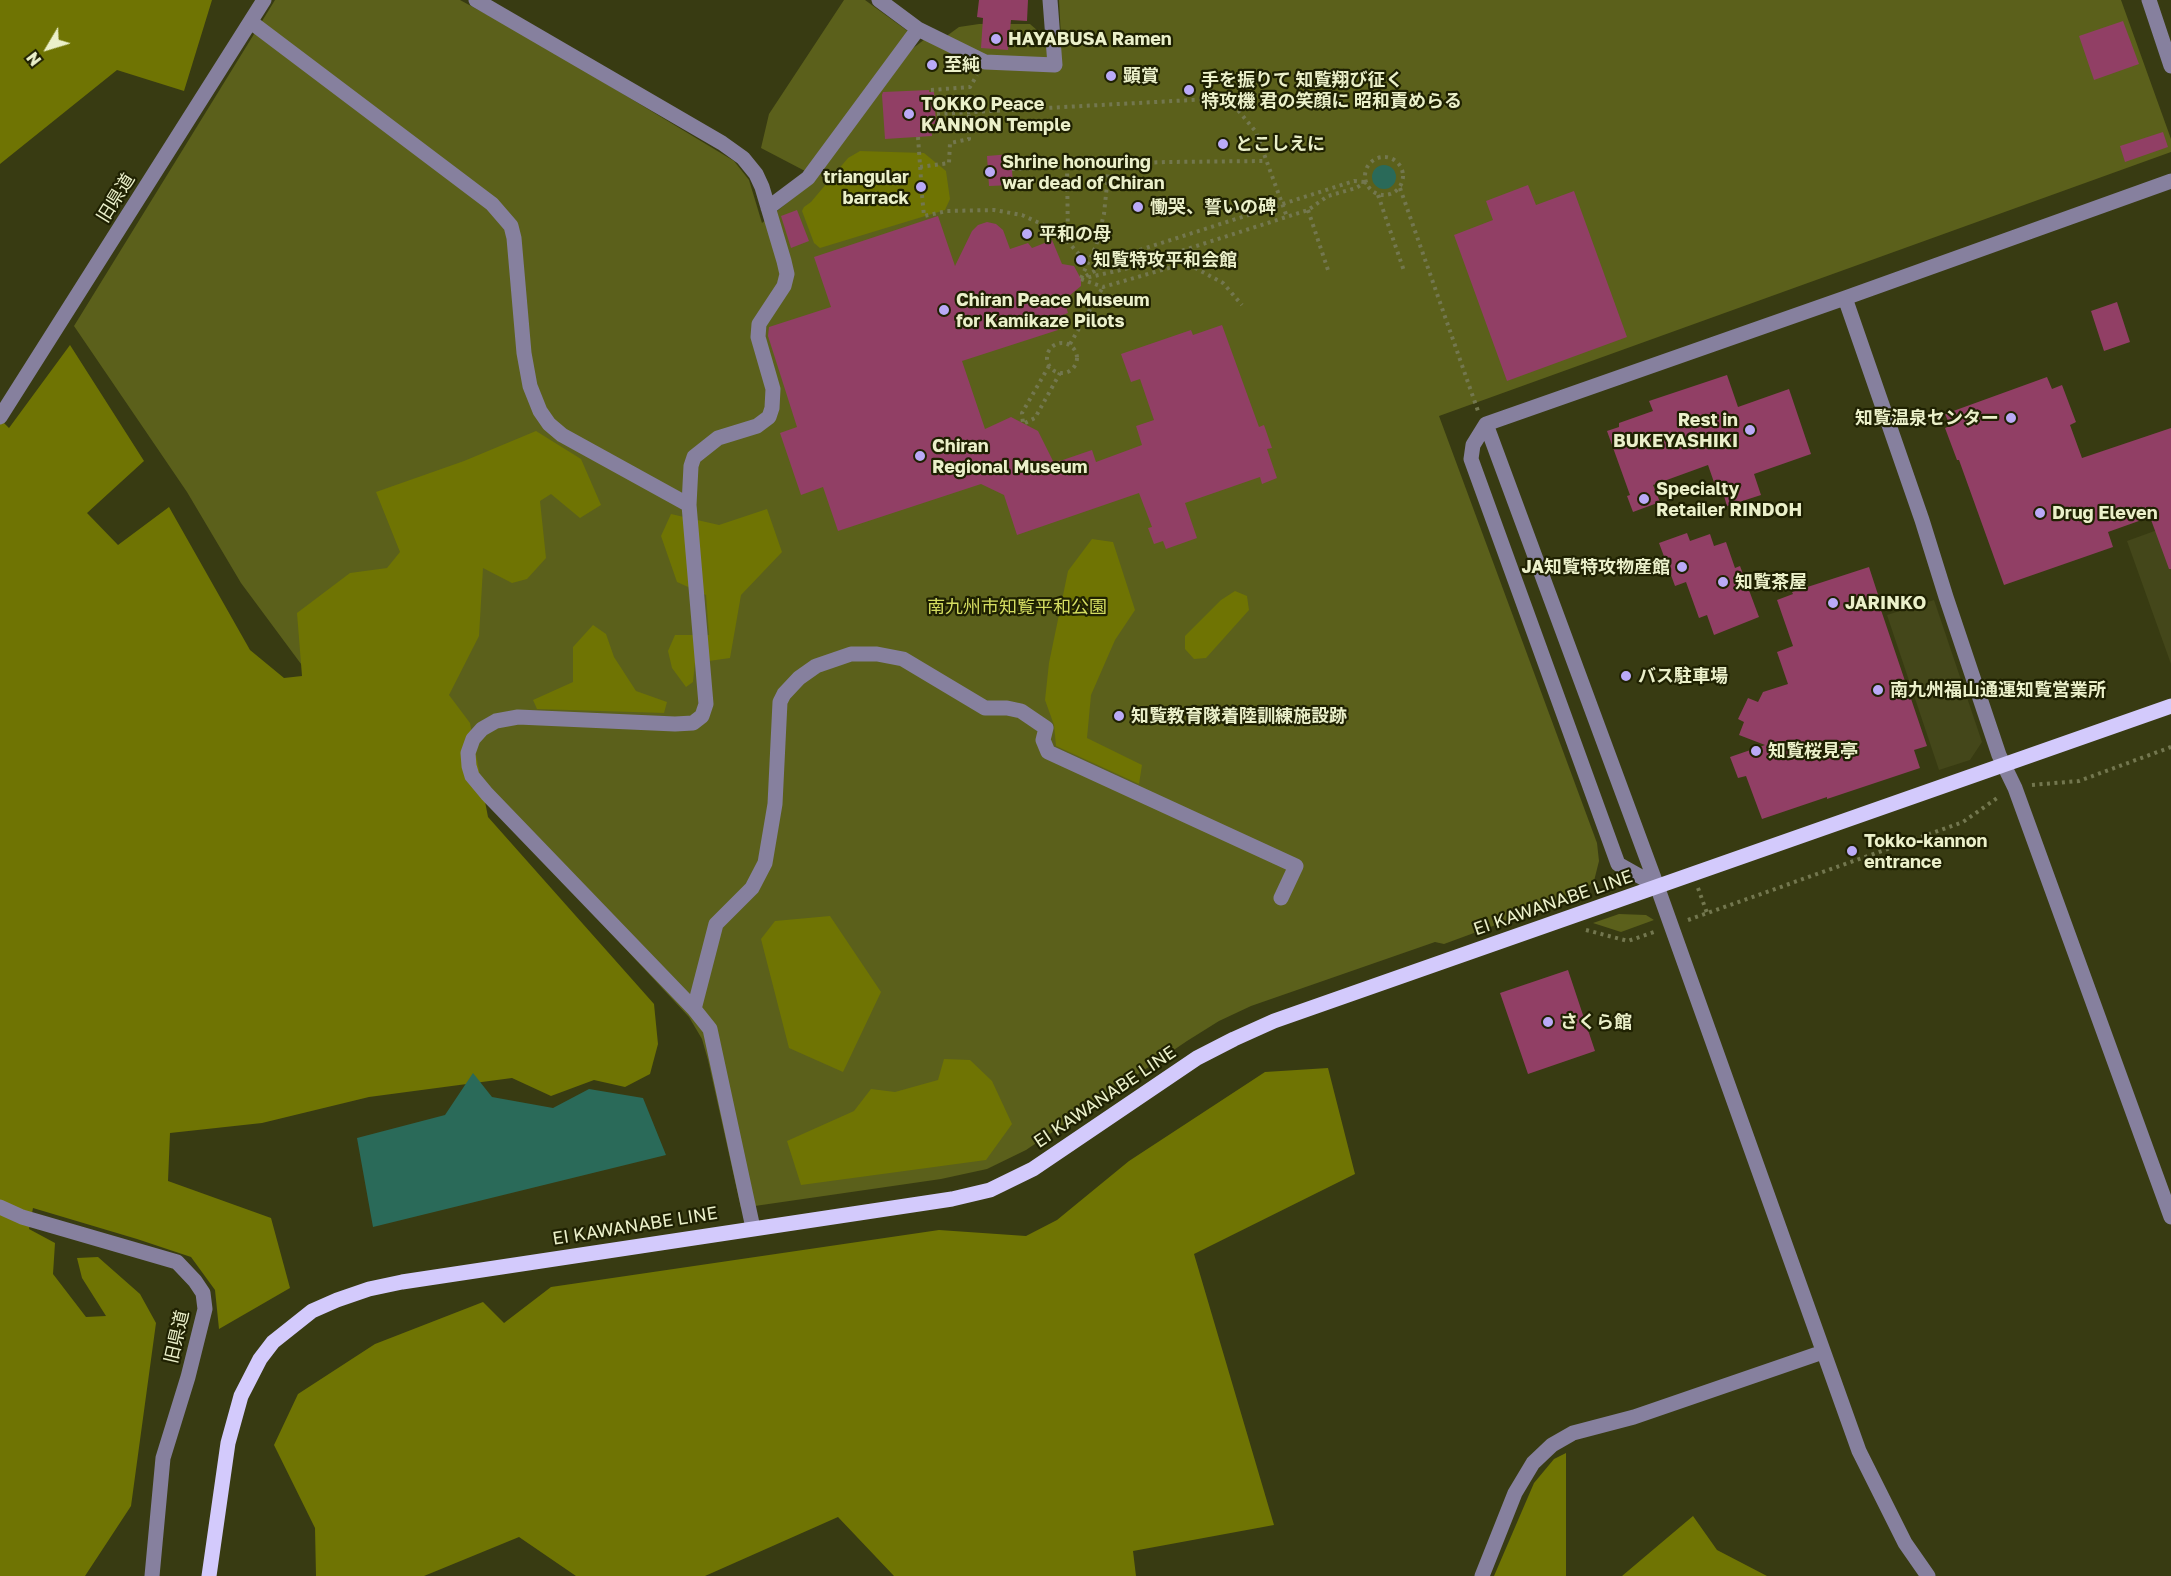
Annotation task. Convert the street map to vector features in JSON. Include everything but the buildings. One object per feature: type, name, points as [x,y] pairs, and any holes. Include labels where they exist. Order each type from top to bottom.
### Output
[{"type":"main road","name":"EI KAWANABE LINE","points":[[208,1576],[228,1443],[241,1396],[260,1359],[273,1342],[312,1311],[369,1289],[402,1281],[952,1198],[990,1190],[1033,1169],[1197,1058],[1274,1021],[2171,706]]},
{"type":"street","name":"旧県道","points":[[0,417],[264,0]]},
{"type":"street","points":[[476,0],[524,26],[743,158],[756,174],[762,187],[787,274],[784,286],[759,324],[758,337],[773,389],[769,417],[757,426],[718,438],[694,457],[690,466],[689,505],[706,704],[702,716],[693,723],[675,724],[518,717],[496,721],[482,729],[473,739],[468,753],[468,765],[472,776],[487,794],[694,1009],[710,1029],[753,1228]]},
{"type":"street","points":[[879,0],[918,29],[985,62],[1055,65],[1050,0]]},
{"type":"street","points":[[2149,0],[2171,66]]},
{"type":"street","points":[[251,22],[492,204],[511,226],[514,238],[526,364],[530,386],[540,411],[549,424],[562,435],[689,505]]},
{"type":"street","points":[[768,208],[808,178],[918,29]]},
{"type":"street","points":[[1657,886],[1618,864],[1471,459],[1473,446],[1486,424],[2171,182]]},
{"type":"street","points":[[1845,298],[2004,766],[2015,788],[2171,1216]]},
{"type":"street","points":[[1486,424],[1657,886],[1859,1451],[1905,1543],[1928,1576]]},
{"type":"street","points":[[694,1009],[716,924],[752,888],[765,863],[775,804],[780,702],[784,694],[799,678],[816,666],[851,654],[877,654],[903,658],[986,708],[1021,711],[1046,728],[1043,740],[1048,752],[1296,866],[1281,898]]},
{"type":"street","name":"旧県道","points":[[0,1207],[22,1217],[177,1263],[195,1281],[203,1293],[205,1309],[188,1377],[163,1458],[152,1576]]},
{"type":"street","points":[[1482,1576],[1515,1493],[1533,1463],[1552,1445],[1573,1433],[1634,1417],[1823,1352]]},
{"type":"path","points":[[931,90],[970,87],[985,62]]},
{"type":"path","points":[[937,114],[1228,98],[1256,132],[1287,217]]},
{"type":"path","points":[[920,166],[949,163],[950,143],[969,139],[969,112]]},
{"type":"path","points":[[918,136],[921,178]]},
{"type":"path","points":[[1381,157],[1388,157],[1399,164],[1404,176],[1400,188],[1390,195],[1378,195],[1372,192],[1366,182],[1365,175],[1370,163],[1381,157]]},
{"type":"path","points":[[1011,169],[1266,160]]},
{"type":"path","points":[[1081,279],[1096,246],[1104,214],[1109,165]]},
{"type":"path","points":[[1067,166],[1068,242]]},
{"type":"path","points":[[1081,279],[1121,256],[1354,182],[1366,182]]},
{"type":"path","points":[[1081,279],[1125,269],[1308,210],[1328,196],[1356,188],[1366,182]]},
{"type":"path","points":[[1400,188],[1476,407],[1486,424]]},
{"type":"path","points":[[922,195],[924,216],[947,211],[994,210],[1022,215],[1059,232],[1087,262]]},
{"type":"path","points":[[1378,195],[1404,271]]},
{"type":"path","points":[[1308,210],[1329,273]]},
{"type":"path","points":[[1081,279],[1103,287],[1186,263],[1223,283],[1242,305]]},
{"type":"path","points":[[1070,344],[1103,287]]},
{"type":"path","points":[[1060,342],[1070,344],[1076,352],[1076,363],[1070,371],[1060,373],[1049,366],[1046,357],[1050,347],[1060,342]]},
{"type":"path","points":[[1049,366],[1022,413],[1023,424],[1035,418],[1060,373]]},
{"type":"path","points":[[1681,922],[1963,822],[2004,793],[2015,788],[2079,781],[2171,747]]},
{"type":"path","points":[[1698,887],[1707,914]]},
{"type":"path","points":[[1586,930],[1628,941],[1661,930]]},
{"type":"shaded area","points":[[0,0],[212,0],[184,91],[117,70],[0,164]]},
{"type":"shaded area","points":[[860,151],[924,153],[946,171],[950,199],[945,210],[820,248],[814,243],[802,211],[848,158]]},
{"type":"shaded area","points":[[70,345],[144,461],[87,513],[118,545],[169,507],[250,650],[284,678],[302,676],[297,613],[350,573],[387,568],[400,552],[376,492],[464,461],[536,431],[581,459],[601,505],[580,518],[551,494],[540,501],[546,558],[527,579],[512,583],[483,568],[479,636],[449,695],[470,723],[488,817],[654,1004],[658,1044],[650,1074],[625,1087],[594,1080],[551,1096],[512,1078],[369,1097],[262,1123],[170,1133],[168,1181],[271,1218],[290,1288],[219,1329],[215,1290],[191,1257],[33,1208],[29,1229],[55,1243],[53,1274],[86,1317],[106,1316],[82,1278],[77,1258],[98,1257],[140,1294],[156,1323],[131,1506],[85,1576],[0,1576],[0,419],[9,428]]},
{"type":"shaded area","points":[[767,509],[782,552],[741,595],[730,658],[695,663],[693,682],[686,687],[672,668],[668,651],[675,635],[709,635],[706,595],[677,582],[661,536],[671,514],[719,525]]},
{"type":"shaded area","points":[[2171,525],[2171,664],[2127,541]]},
{"type":"shaded area","points":[[1092,539],[1113,542],[1135,610],[1115,640],[1091,695],[1087,738],[1142,765],[1139,784],[1056,746],[1054,725],[1045,700],[1049,663],[1068,571]]},
{"type":"shaded area","points":[[1235,591],[1247,596],[1249,610],[1206,658],[1194,659],[1185,649],[1185,636],[1221,600]]},
{"type":"shaded area","points":[[1934,600],[1982,742],[1970,760],[1939,770],[1887,615]]},
{"type":"shaded area","points":[[593,625],[606,634],[614,657],[636,691],[667,702],[664,713],[537,709],[533,700],[573,682],[573,647]]},
{"type":"shaded area","points":[[830,916],[881,992],[843,1072],[789,1048],[761,939],[775,921]]},
{"type":"shaded area","points":[[944,1059],[970,1060],[992,1081],[1012,1124],[986,1160],[801,1185],[787,1141],[854,1111],[871,1089],[895,1092],[938,1080]]},
{"type":"shaded area","points":[[1328,1068],[1355,1174],[1194,1254],[1274,1525],[1133,1551],[1136,1576],[894,1576],[838,1517],[705,1576],[576,1576],[519,1537],[424,1576],[316,1576],[315,1528],[274,1445],[298,1394],[375,1344],[483,1302],[504,1323],[551,1287],[939,1230],[1026,1236],[1057,1220],[1129,1161],[1265,1072]]},
{"type":"shaded area","points":[[1566,1453],[1566,1576],[1494,1576],[1534,1483],[1554,1459]]},
{"type":"shaded area","points":[[1693,1516],[1717,1550],[1767,1576],[1622,1576]]},
{"type":"green space","name":"南九州市知覧平和公園","points":[[275,0],[460,0],[532,39],[734,161],[749,180],[762,223],[812,183],[912,49],[925,39],[941,45],[948,35],[959,27],[979,24],[1030,24],[1046,38],[1061,37],[1059,0],[2121,0],[2171,139],[2171,152],[1439,416],[1597,843],[1599,861],[1594,881],[1580,894],[1444,944],[1435,942],[1251,1006],[1219,1021],[1187,1041],[1026,1150],[987,1169],[941,1179],[741,1208],[708,1060],[702,1039],[689,1017],[462,773],[304,668],[241,583],[187,492],[74,326]]},
{"type":"green space","points":[[844,0],[865,0],[909,32],[805,171],[761,148],[769,114]]},
{"type":"green space","points":[[1619,914],[1646,915],[1654,920],[1621,932],[1593,923]]},
{"type":"water","points":[[1384,165],[1392,169],[1396,177],[1392,185],[1384,189],[1376,185],[1372,177],[1376,169]]},
{"type":"water","points":[[473,1073],[492,1097],[553,1108],[589,1089],[643,1098],[666,1155],[373,1227],[357,1138],[445,1115]]},
{"type":"place","name":"HAYABUSA Ramen","points":[[996,39]]},
{"type":"place","name":"至純","points":[[932,65]]},
{"type":"place","name":"顕賞","points":[[1111,76]]},
{"type":"place","name":"手を振りて 知覧翔び征く 特攻機 君の笑顔に 昭和責めらる","points":[[1189,90]]},
{"type":"place","name":"TOKKO Peace KANNON Temple","points":[[909,114]]},
{"type":"place","name":"とこしえに","points":[[1223,144]]},
{"type":"place","name":"Shrine honouring war dead of Chiran","points":[[990,172]]},
{"type":"place","name":"triangular barrack","points":[[921,187]]},
{"type":"place","name":"慟哭、誓いの碑","points":[[1138,207]]},
{"type":"place","name":"平和の母","points":[[1027,234]]},
{"type":"place","name":"知覧特攻平和会館","points":[[1081,260]]},
{"type":"place","name":"Chiran Peace Museum for Kamikaze Pilots","points":[[944,310]]},
{"type":"place","name":"知覧温泉センター","points":[[2011,418]]},
{"type":"place","name":"Rest in BUKEYASHIKI","points":[[1750,430]]},
{"type":"place","name":"Chiran Regional Museum","points":[[920,456]]},
{"type":"place","name":"Specialty Retailer RINDOH","points":[[1644,499]]},
{"type":"place","name":"Drug Eleven","points":[[2040,513]]},
{"type":"place","name":"JA知覧特攻物産館","points":[[1682,567]]},
{"type":"place","name":"知覧茶屋","points":[[1723,582]]},
{"type":"place","name":"JARINKO","points":[[1833,603]]},
{"type":"place","name":"バス駐車場","points":[[1626,676]]},
{"type":"place","name":"南九州福山通運知覧営業所","points":[[1878,690]]},
{"type":"place","name":"知覧教育隊着陸訓練施設跡","points":[[1119,716]]},
{"type":"place","name":"知覧桜見亭","points":[[1756,751]]},
{"type":"place","name":"Tokko-kannon entrance","points":[[1852,851]]},
{"type":"place","name":"さくら館","points":[[1548,1022]]}]
